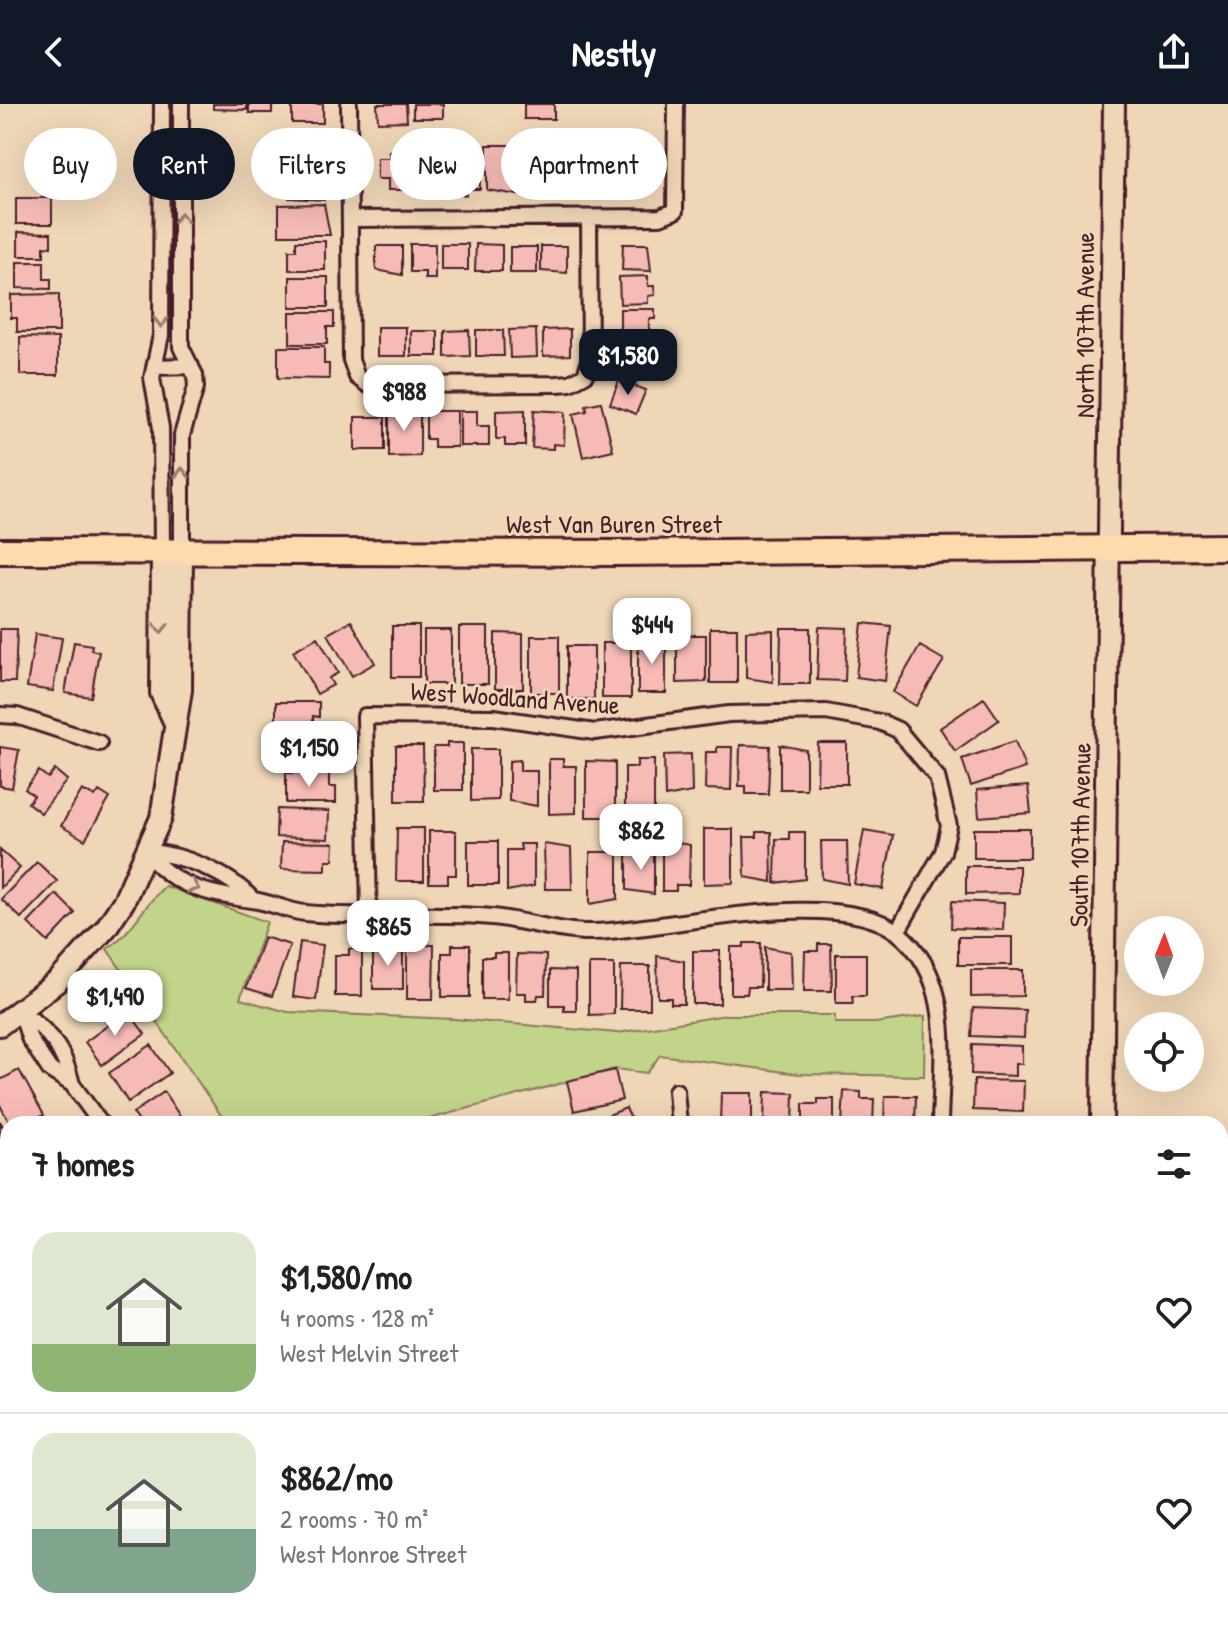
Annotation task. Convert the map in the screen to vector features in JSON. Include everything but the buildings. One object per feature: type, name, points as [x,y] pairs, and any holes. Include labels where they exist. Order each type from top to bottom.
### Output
[{"type":"main road","name":"North 107th Avenue","points":[[1109,547],[1114,104]]},
{"type":"main road","name":"South 107th Avenue","points":[[1102,1116],[1109,547]]},
{"type":"main road","name":"West Van Buren Street","points":[[0,551],[633,553],[1228,547]]},
{"type":"main road","points":[[0,1025],[58,981],[106,928],[124,901],[161,818],[170,778],[174,721],[181,690],[172,550]]},
{"type":"street","points":[[162,104],[161,335],[152,394],[161,428],[172,550]]},
{"type":"street","points":[[172,550],[182,435],[196,387],[191,366],[181,347],[181,104]]},
{"type":"street","points":[[349,104],[351,360],[357,377],[368,385],[557,384],[570,383],[585,375],[590,360],[589,218]]},
{"type":"street","points":[[350,219],[660,217],[675,211],[676,104]]},
{"type":"street","points":[[161,281],[181,281]]},
{"type":"street","points":[[154,367],[191,366]]},
{"type":"street","name":"West Woodland Avenue","points":[[369,913],[365,716],[494,717],[595,732],[616,732],[706,715],[826,712],[862,717],[898,730],[937,777],[949,826],[943,852],[897,932]]},
{"type":"street","points":[[0,715],[17,716],[99,743]]},
{"type":"street","points":[[147,852],[161,871],[186,884],[232,900],[253,900],[304,913],[493,917],[590,933],[732,913],[830,913],[866,918],[897,932],[925,965],[937,989],[941,1018],[940,1116]]},
{"type":"street","points":[[21,1012],[46,1028],[66,1057],[72,1084],[93,1116]]},
{"type":"street","points":[[676,1091],[678,1116]]},
{"type":"green space","points":[[165,886],[267,922],[240,999],[288,1012],[454,1019],[617,1033],[726,1015],[835,1015],[835,1023],[875,1023],[925,1016],[924,1076],[799,1074],[660,1055],[647,1073],[615,1069],[440,1116],[222,1116],[107,949],[124,935]]}]
